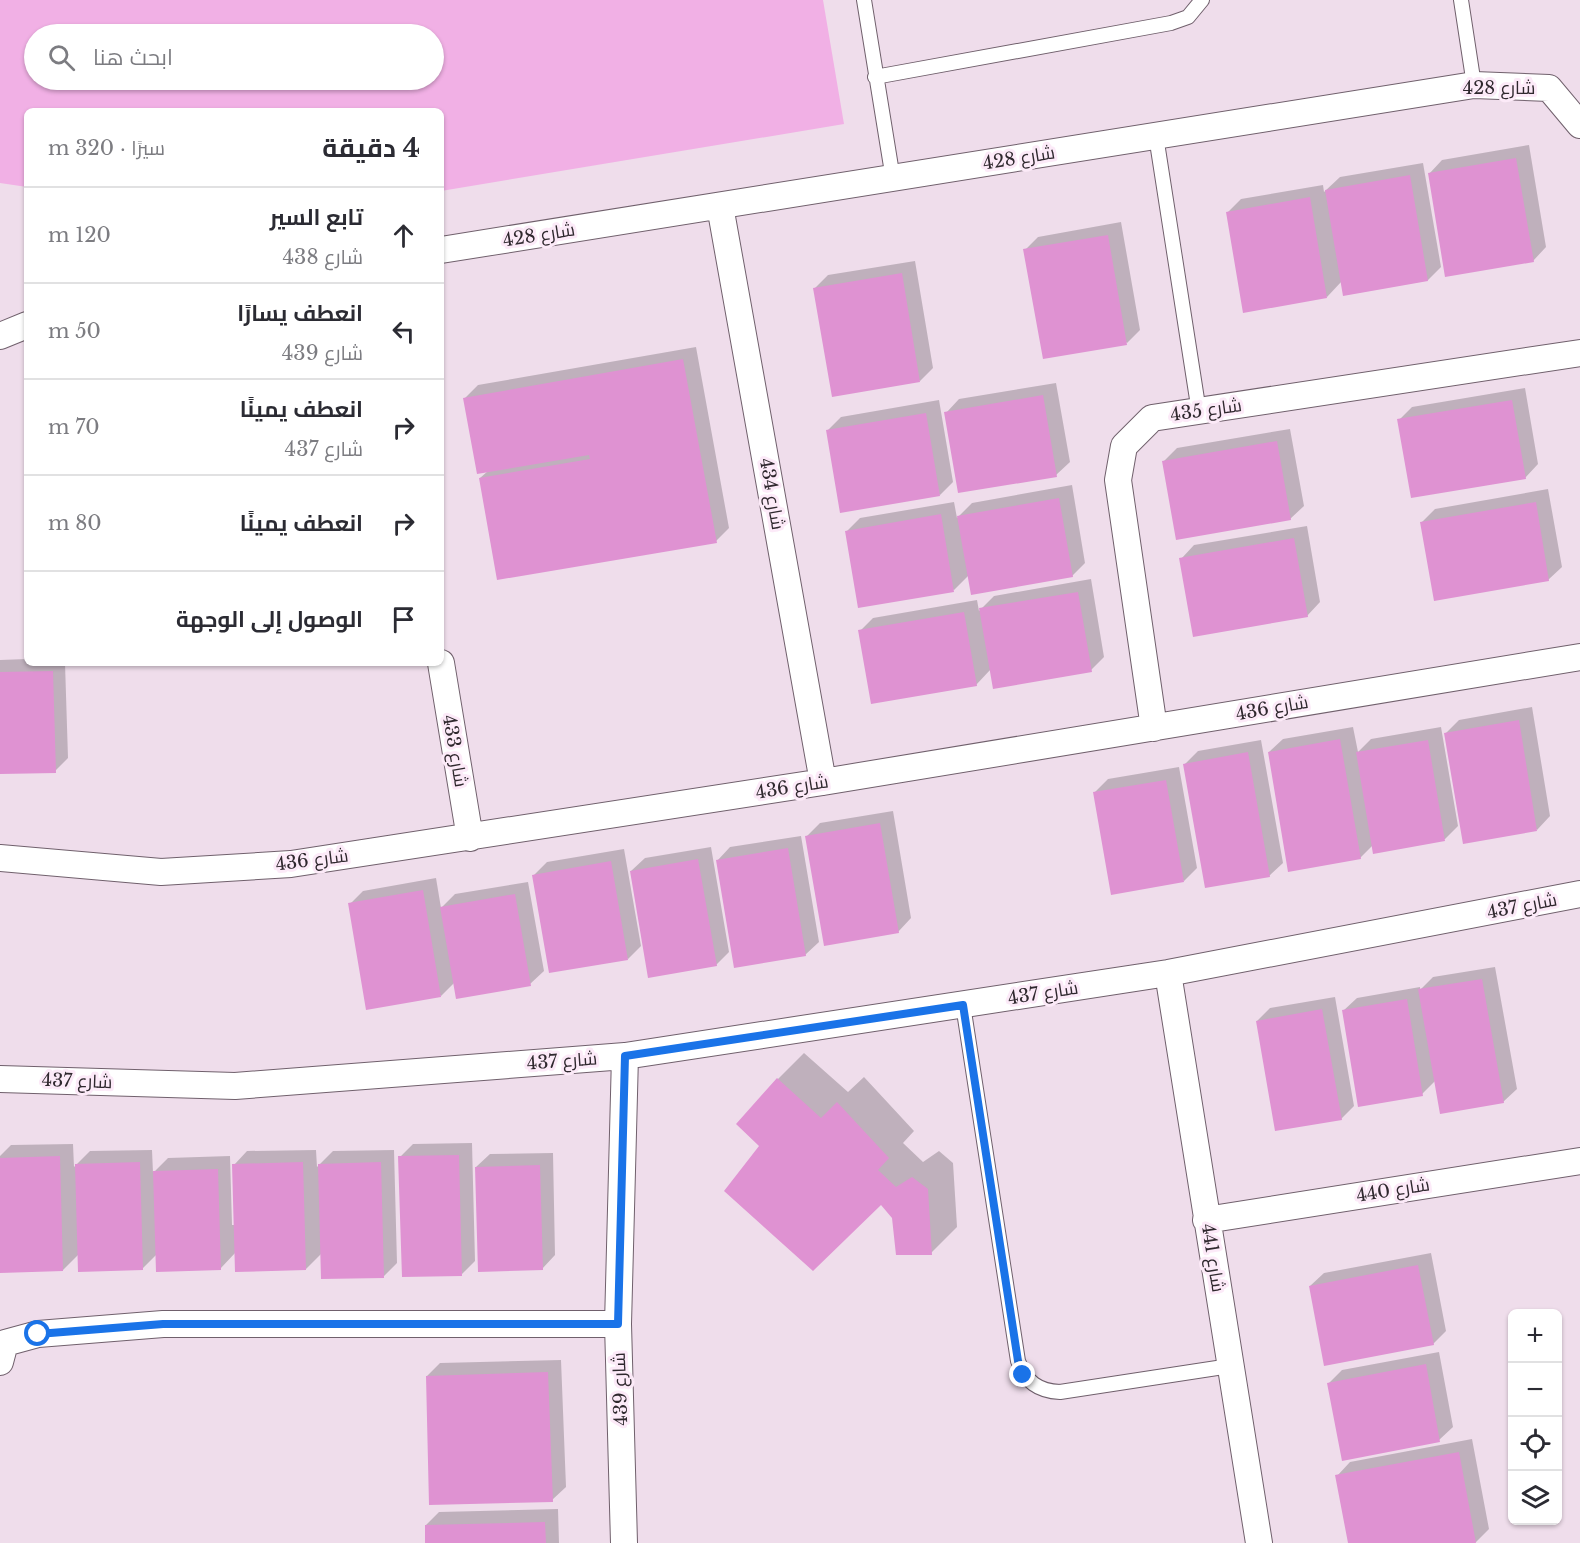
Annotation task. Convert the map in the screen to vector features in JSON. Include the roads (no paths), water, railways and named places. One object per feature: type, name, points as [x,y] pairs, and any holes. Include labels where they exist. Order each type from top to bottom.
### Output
[{"type":"street","name":"شارع 428","points":[[444,250],[1474,85],[1549,88],[1580,125]]},
{"type":"street","name":"شارع 434","points":[[720,206],[823,782]]},
{"type":"street","points":[[0,336],[24,326]]},
{"type":"street","name":"شارع 435","points":[[1154,728],[1118,480],[1124,446],[1152,418],[1580,353]]},
{"type":"street","name":"شارع 436","points":[[0,858],[161,872],[291,864],[823,782],[1580,657]]},
{"type":"street","name":"شارع 433","points":[[441,666],[470,838]]},
{"type":"street","name":"شارع 437","points":[[0,1079],[235,1086],[625,1056],[1168,974],[1580,894]]},
{"type":"street","name":"شارع 441","points":[[1168,974],[1259,1543]]},
{"type":"street","name":"شارع 439","points":[[624,1543],[618,1324],[625,1056]]},
{"type":"street","name":"شارع 440","points":[[1206,1220],[1580,1161]]},
{"type":"street","points":[[0,1362],[5,1343],[38,1334],[163,1324],[618,1324]]},
{"type":"lane","points":[[864,0],[893,178]]},
{"type":"lane","points":[[875,77],[1171,23],[1188,17],[1202,0]]},
{"type":"lane","points":[[1461,0],[1474,85]]},
{"type":"lane","points":[[1156,136],[1199,412]]},
{"type":"lane","points":[[963,1005],[1018,1361],[1023,1375],[1045,1392],[1060,1392],[1230,1366]]}]
